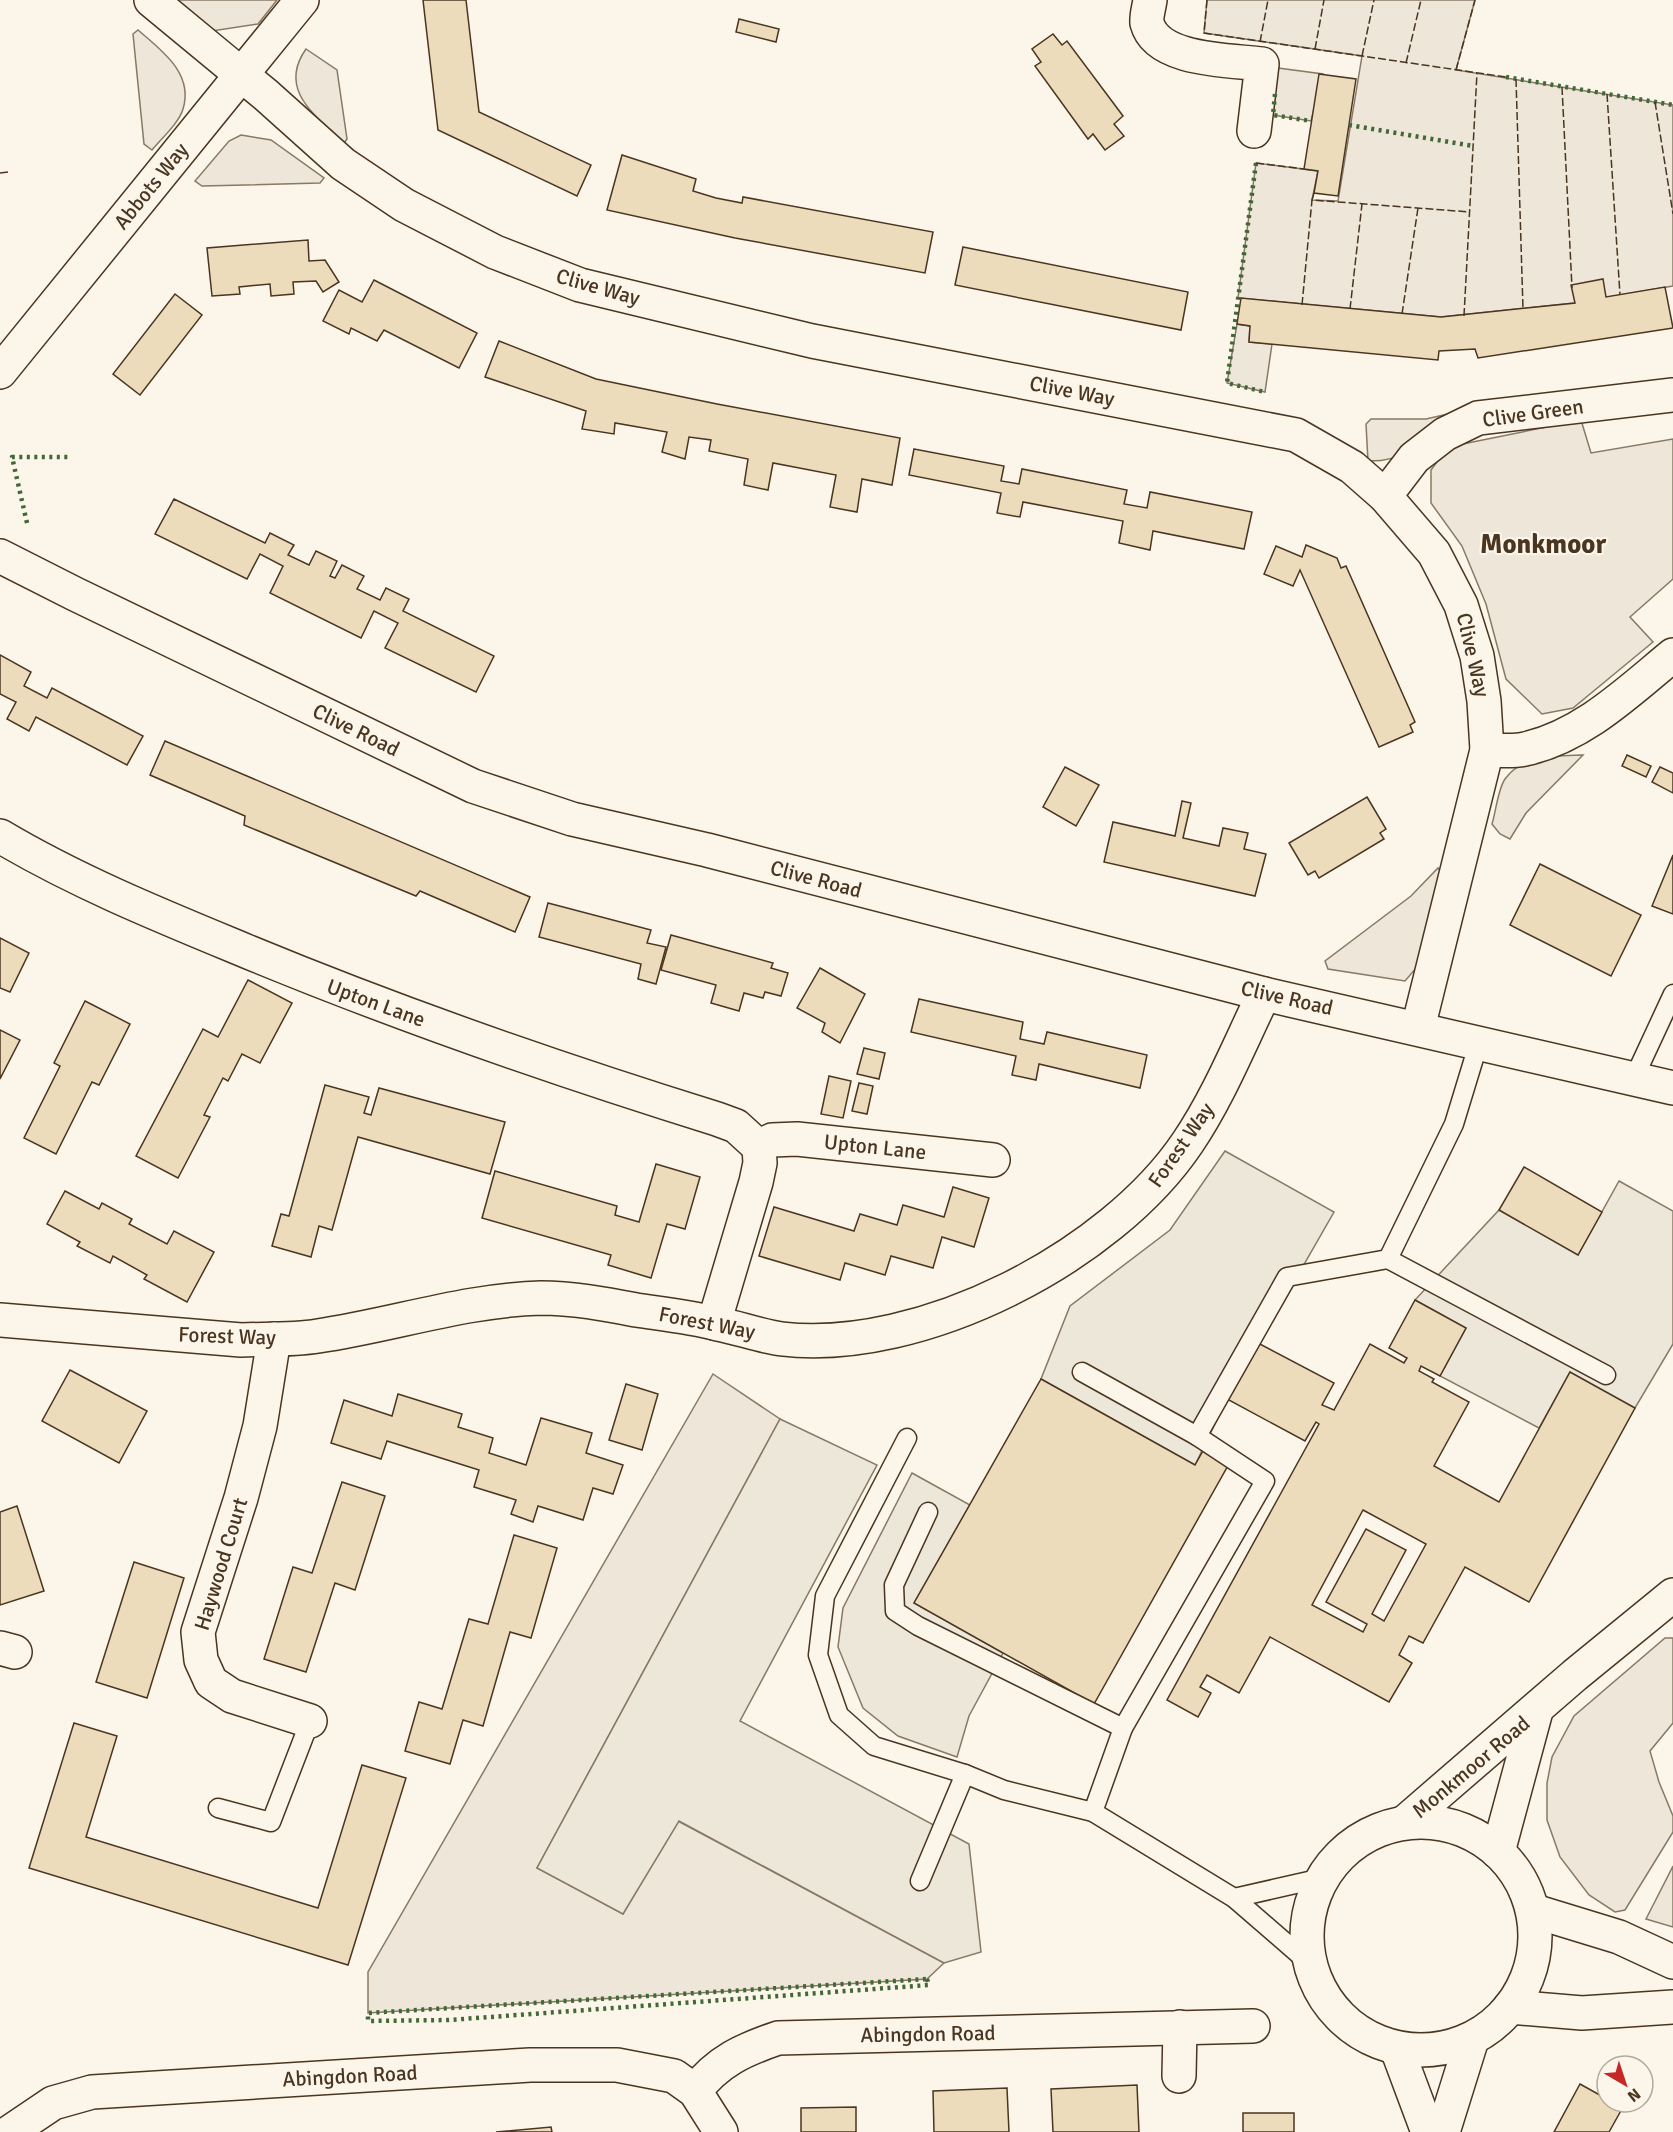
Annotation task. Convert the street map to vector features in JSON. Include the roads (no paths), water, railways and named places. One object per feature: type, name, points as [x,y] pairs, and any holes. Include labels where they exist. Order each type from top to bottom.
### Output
[{"type":"street","name":"Clive Way","points":[[151,0],[343,164],[404,205],[495,252],[580,285],[812,341],[1296,435],[1352,467],[1386,496],[1434,553],[1461,605],[1477,656],[1484,701],[1487,750],[1418,1028]]},
{"type":"street","name":"Abbots Way","points":[[0,372],[302,0]]},
{"type":"street","points":[[1150,0],[1146,21],[1157,42],[1177,52],[1262,64],[1254,131]]},
{"type":"street","name":"Clive Green","points":[[1386,496],[1414,458],[1445,434],[1478,418],[1673,395]]},
{"type":"street","name":"Clive Road","points":[[0,556],[473,786],[572,819],[707,850],[1264,994],[1673,1088]]},
{"type":"street","points":[[1487,750],[1522,750],[1556,740],[1596,717],[1673,655]]},
{"type":"street","name":"Upton Lane","points":[[0,836],[30,855],[127,902],[326,985],[554,1068],[736,1126],[759,1147],[772,1140],[797,1139],[993,1160]]},
{"type":"street","name":"Forest Way","points":[[0,1320],[241,1340],[274,1339],[318,1336],[453,1308],[542,1298],[581,1301],[714,1323],[782,1339],[848,1339],[894,1333],[954,1313],[1049,1267],[1090,1242],[1148,1193],[1188,1142],[1219,1089],[1264,994]]},
{"type":"street","points":[[714,1323],[756,1182],[759,1147]]},
{"type":"street","name":"Haywood Court","points":[[274,1339],[260,1426],[241,1498],[198,1632],[201,1660],[211,1682],[232,1696],[310,1720]]},
{"type":"street","name":"Monkmoor Road","points":[[1405,1822],[1673,1595]]},
{"type":"street","name":"Monkmoor Road","points":[[1498,1852],[1536,1711]]},
{"type":"street","points":[[1405,1822],[1442,1824],[1480,1838],[1498,1852],[1523,1886],[1534,1911],[1535,1944],[1529,1972],[1510,2007],[1472,2039],[1428,2051],[1398,2049],[1362,2035],[1323,1998],[1309,1963],[1308,1914],[1322,1878],[1348,1847],[1366,1835],[1405,1822]]},
{"type":"street","points":[[1534,1911],[1619,1937],[1673,1962]]},
{"type":"street","points":[[1510,2007],[1582,2013],[1673,2007]]},
{"type":"street","name":"Abingdon Road","points":[[695,2091],[723,2061],[741,2050],[778,2038],[1254,2026]]},
{"type":"street","points":[[1179,2076],[1180,2027]]},
{"type":"street","points":[[1443,2132],[1472,2039]]},
{"type":"street","points":[[1398,2049],[1428,2132]]},
{"type":"street","name":"Abingdon Road","points":[[10,2132],[52,2103],[92,2092],[518,2066],[617,2065],[674,2076],[695,2091],[721,2132]]},
{"type":"lane","points":[[1634,1078],[1673,994]]},
{"type":"lane","points":[[1388,1259],[1454,1124],[1479,1042]]},
{"type":"lane","points":[[1197,1436],[1287,1276],[1388,1259],[1606,1375]]},
{"type":"lane","points":[[1082,1372],[1197,1436],[1265,1481],[1123,1728],[1093,1812]]},
{"type":"lane","points":[[907,1438],[825,1596],[818,1655],[839,1715],[874,1746],[965,1774],[1004,1790],[1093,1812],[1234,1898],[1309,1963]]},
{"type":"lane","points":[[928,1512],[894,1584],[895,1611],[918,1626],[1123,1728]]},
{"type":"lane","points":[[218,1808],[271,1822],[310,1720]]},
{"type":"lane","points":[[920,1881],[965,1774]]},
{"type":"lane","points":[[1234,1898],[1322,1878]]},
{"type":"district","name":"Monkmoor","points":[[1543,544]]}]
